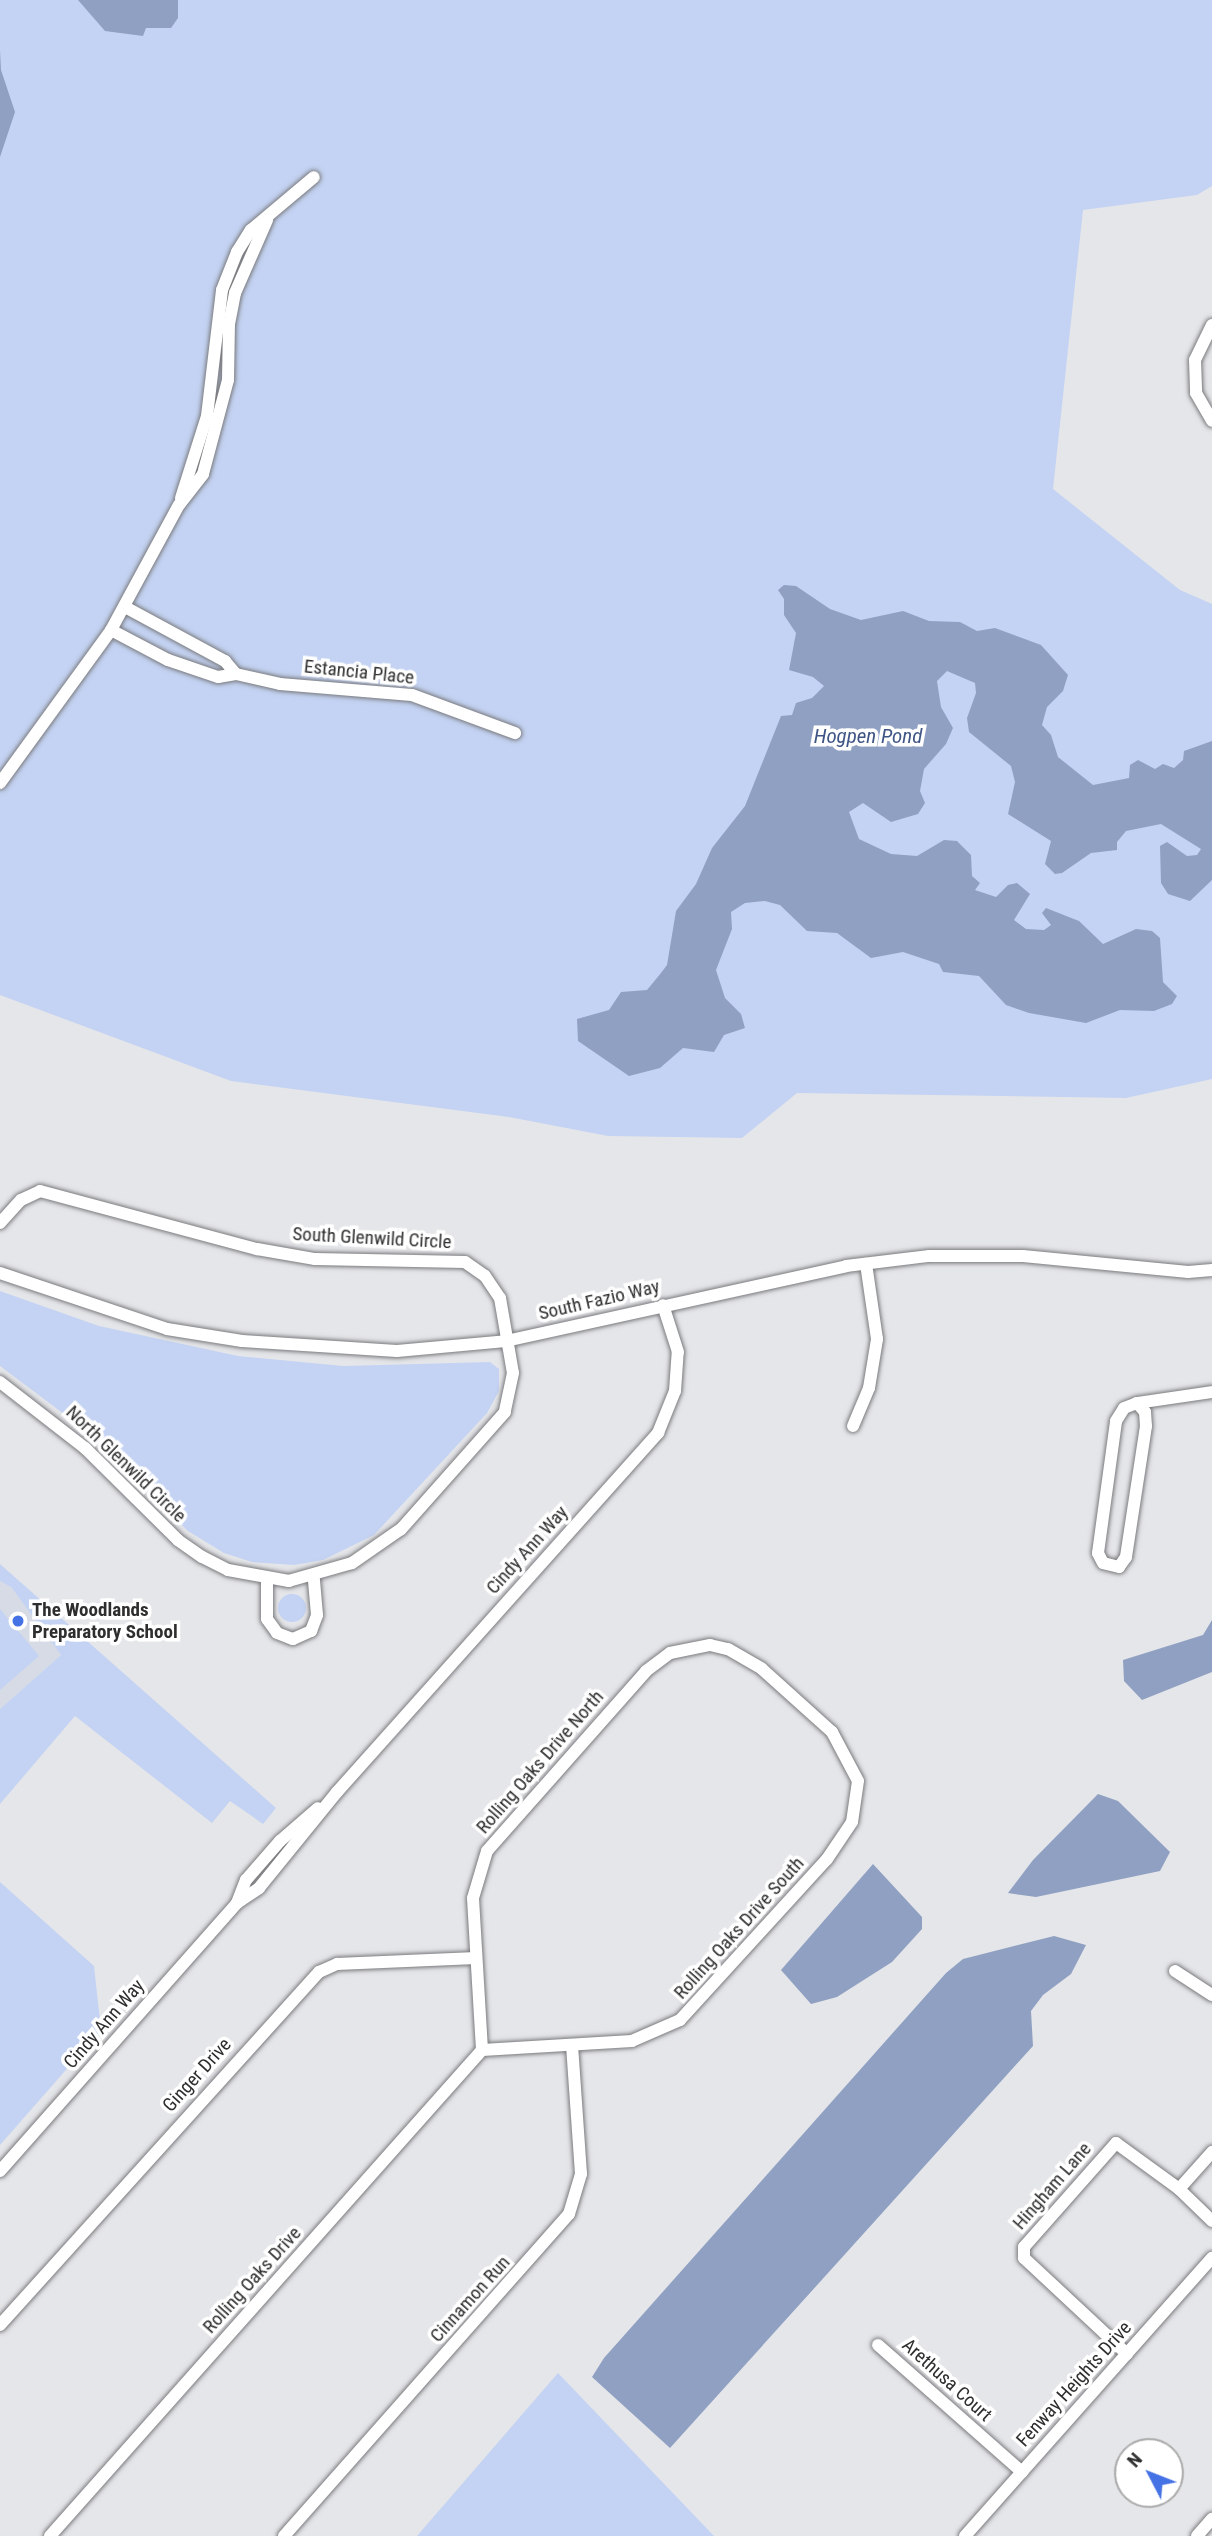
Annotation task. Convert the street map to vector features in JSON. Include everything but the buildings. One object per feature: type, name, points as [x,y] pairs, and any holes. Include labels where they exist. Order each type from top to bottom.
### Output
[{"type":"street","points":[[0,783],[111,630],[179,505],[203,474],[220,418],[235,293],[267,220],[314,177]]},
{"type":"street","points":[[1212,325],[1195,360],[1196,393],[1212,421]]},
{"type":"street","name":"Estancia Place","points":[[125,607],[225,661],[236,674]]},
{"type":"street","name":"Estancia Place","points":[[111,630],[173,662],[218,677],[236,674],[281,684],[412,695],[515,733]]},
{"type":"street","name":"South Glenwild Circle","points":[[0,1223],[21,1200],[40,1191],[292,1255],[465,1262],[485,1276],[500,1298],[513,1373],[505,1412],[379,1548],[314,1577],[267,1580],[228,1570]]},
{"type":"street","name":"South Fazio Way","points":[[0,1273],[167,1329],[242,1341],[397,1351],[506,1341],[663,1305],[866,1264],[929,1256],[1023,1255],[1188,1272],[1212,1270]]},
{"type":"street","points":[[853,1426],[869,1388],[877,1339],[866,1264]]},
{"type":"street","name":"Cindy Ann Way","points":[[0,2171],[237,1903],[246,1880],[280,1841],[337,1792],[657,1433],[676,1391],[678,1352],[663,1305]]},
{"type":"street","name":"North Glenwild Circle","points":[[0,1381],[85,1448],[178,1540],[228,1570]]},
{"type":"street","points":[[1136,1404],[1145,1412],[1146,1426],[1126,1558],[1119,1567],[1103,1563],[1098,1553],[1116,1421],[1124,1408],[1136,1404],[1212,1392]]},
{"type":"street","points":[[267,1580],[267,1619],[277,1633],[293,1639],[311,1632],[317,1615],[314,1577]]},
{"type":"street","name":"Rolling Oaks Drive North","points":[[482,2050],[473,1898],[487,1851],[646,1671],[670,1653],[710,1645],[743,1657],[790,1692]]},
{"type":"street","name":"Rolling Oaks Drive South","points":[[482,2050],[632,2041],[680,2020],[841,1840],[858,1801],[851,1761],[827,1726],[790,1692]]},
{"type":"street","name":"Ginger Drive","points":[[0,2325],[318,1972],[337,1964],[476,1958]]},
{"type":"street","points":[[1175,1971],[1212,1995]]},
{"type":"street","name":"Cinnamon Run","points":[[284,2536],[569,2214],[581,2174],[572,2046]]},
{"type":"street","name":"Rolling Oaks Drive","points":[[50,2536],[482,2050]]},
{"type":"street","name":"Hingham Lane","points":[[1127,2354],[1024,2258],[1024,2247],[1116,2143],[1179,2189]]},
{"type":"street","points":[[1212,2152],[1179,2189],[1212,2221]]},
{"type":"street","name":"Fenway Heights Drive","points":[[965,2536],[1212,2258]]},
{"type":"street","name":"Arethusa Court","points":[[877,2345],[1022,2472]]},
{"type":"street","points":[[1197,2536],[1212,2519]]},
{"type":"shaded area","points":[[0,0],[1212,0],[1212,186],[1197,195],[1083,210],[1053,489],[1180,590],[1212,604],[1212,1079],[1126,1098],[797,1093],[742,1138],[608,1136],[509,1117],[231,1081],[0,995]]},
{"type":"shaded area","points":[[0,1291],[99,1326],[238,1356],[343,1366],[490,1362],[499,1369],[499,1391],[487,1413],[374,1535],[323,1560],[294,1565],[252,1562],[224,1553],[188,1531],[80,1426],[0,1366]]},
{"type":"shaded area","points":[[0,1564],[276,1808],[263,1824],[230,1801],[212,1823],[75,1716],[0,1804],[0,1709],[61,1655],[11,1587],[0,1581]]},
{"type":"shaded area","name":"The Woodlands Preparatory School","points":[[0,1581],[11,1587],[61,1655],[0,1709]]},
{"type":"shaded area","points":[[292,1594],[302,1598],[306,1608],[302,1618],[292,1622],[282,1618],[278,1608],[282,1598]]},
{"type":"shaded area","points":[[0,1609],[39,1656],[0,1690]]},
{"type":"shaded area","points":[[0,1882],[94,1966],[101,2030],[0,2145]]},
{"type":"shaded area","points":[[558,2373],[714,2536],[417,2536]]},
{"type":"water","points":[[78,0],[178,0],[178,18],[171,28],[146,28],[143,36],[105,31]]},
{"type":"water","points":[[0,50],[1,70],[15,112],[0,157]]},
{"type":"water","name":"Hogpen Pond","points":[[784,585],[796,586],[830,609],[861,620],[903,611],[929,621],[960,622],[977,631],[995,628],[1041,645],[1068,675],[1063,691],[1047,707],[1042,725],[1051,735],[1058,757],[1093,785],[1129,778],[1130,765],[1138,760],[1155,769],[1163,764],[1174,768],[1183,760],[1184,751],[1212,741],[1212,880],[1190,901],[1168,894],[1161,883],[1160,846],[1167,842],[1187,856],[1197,855],[1201,849],[1161,824],[1126,831],[1117,842],[1117,850],[1091,853],[1062,873],[1055,874],[1045,864],[1051,841],[1008,814],[1015,782],[1011,766],[969,732],[967,718],[976,693],[975,683],[947,671],[937,681],[941,707],[953,728],[946,744],[924,769],[920,791],[925,803],[918,814],[891,822],[863,803],[849,812],[859,839],[891,854],[917,856],[944,840],[957,841],[971,855],[972,876],[980,883],[975,890],[996,897],[1008,885],[1017,883],[1030,894],[1014,920],[1026,929],[1044,930],[1051,925],[1042,913],[1046,908],[1079,921],[1103,944],[1136,929],[1152,931],[1160,938],[1163,982],[1177,996],[1172,1004],[1154,1011],[1120,1010],[1086,1023],[1029,1013],[1006,1005],[979,976],[943,972],[939,964],[903,952],[871,958],[837,933],[807,931],[780,905],[765,901],[745,903],[731,912],[732,929],[716,970],[725,998],[741,1014],[745,1028],[724,1035],[714,1052],[683,1048],[660,1068],[629,1076],[578,1041],[577,1019],[609,1010],[621,992],[647,990],[667,965],[676,911],[696,884],[712,848],[745,806],[781,716],[792,715],[796,703],[812,698],[824,686],[813,677],[789,670],[796,633],[784,615],[784,599],[778,590]]},
{"type":"water","points":[[1212,1620],[1212,1672],[1142,1700],[1124,1681],[1123,1660],[1203,1635]]},
{"type":"water","points":[[1098,1794],[1118,1801],[1170,1852],[1160,1871],[1036,1897],[1008,1893],[1033,1860]]},
{"type":"water","points":[[873,1864],[922,1917],[922,1929],[892,1962],[837,1997],[811,2004],[781,1970]]},
{"type":"water","points":[[1054,1936],[1086,1945],[1071,1974],[1043,1995],[1031,2011],[1033,2046],[670,2448],[592,2377],[604,2358],[946,1973],[963,1959]]},
{"type":"place","name":"The Woodlands Preparatory School","points":[[18,1621]]}]
